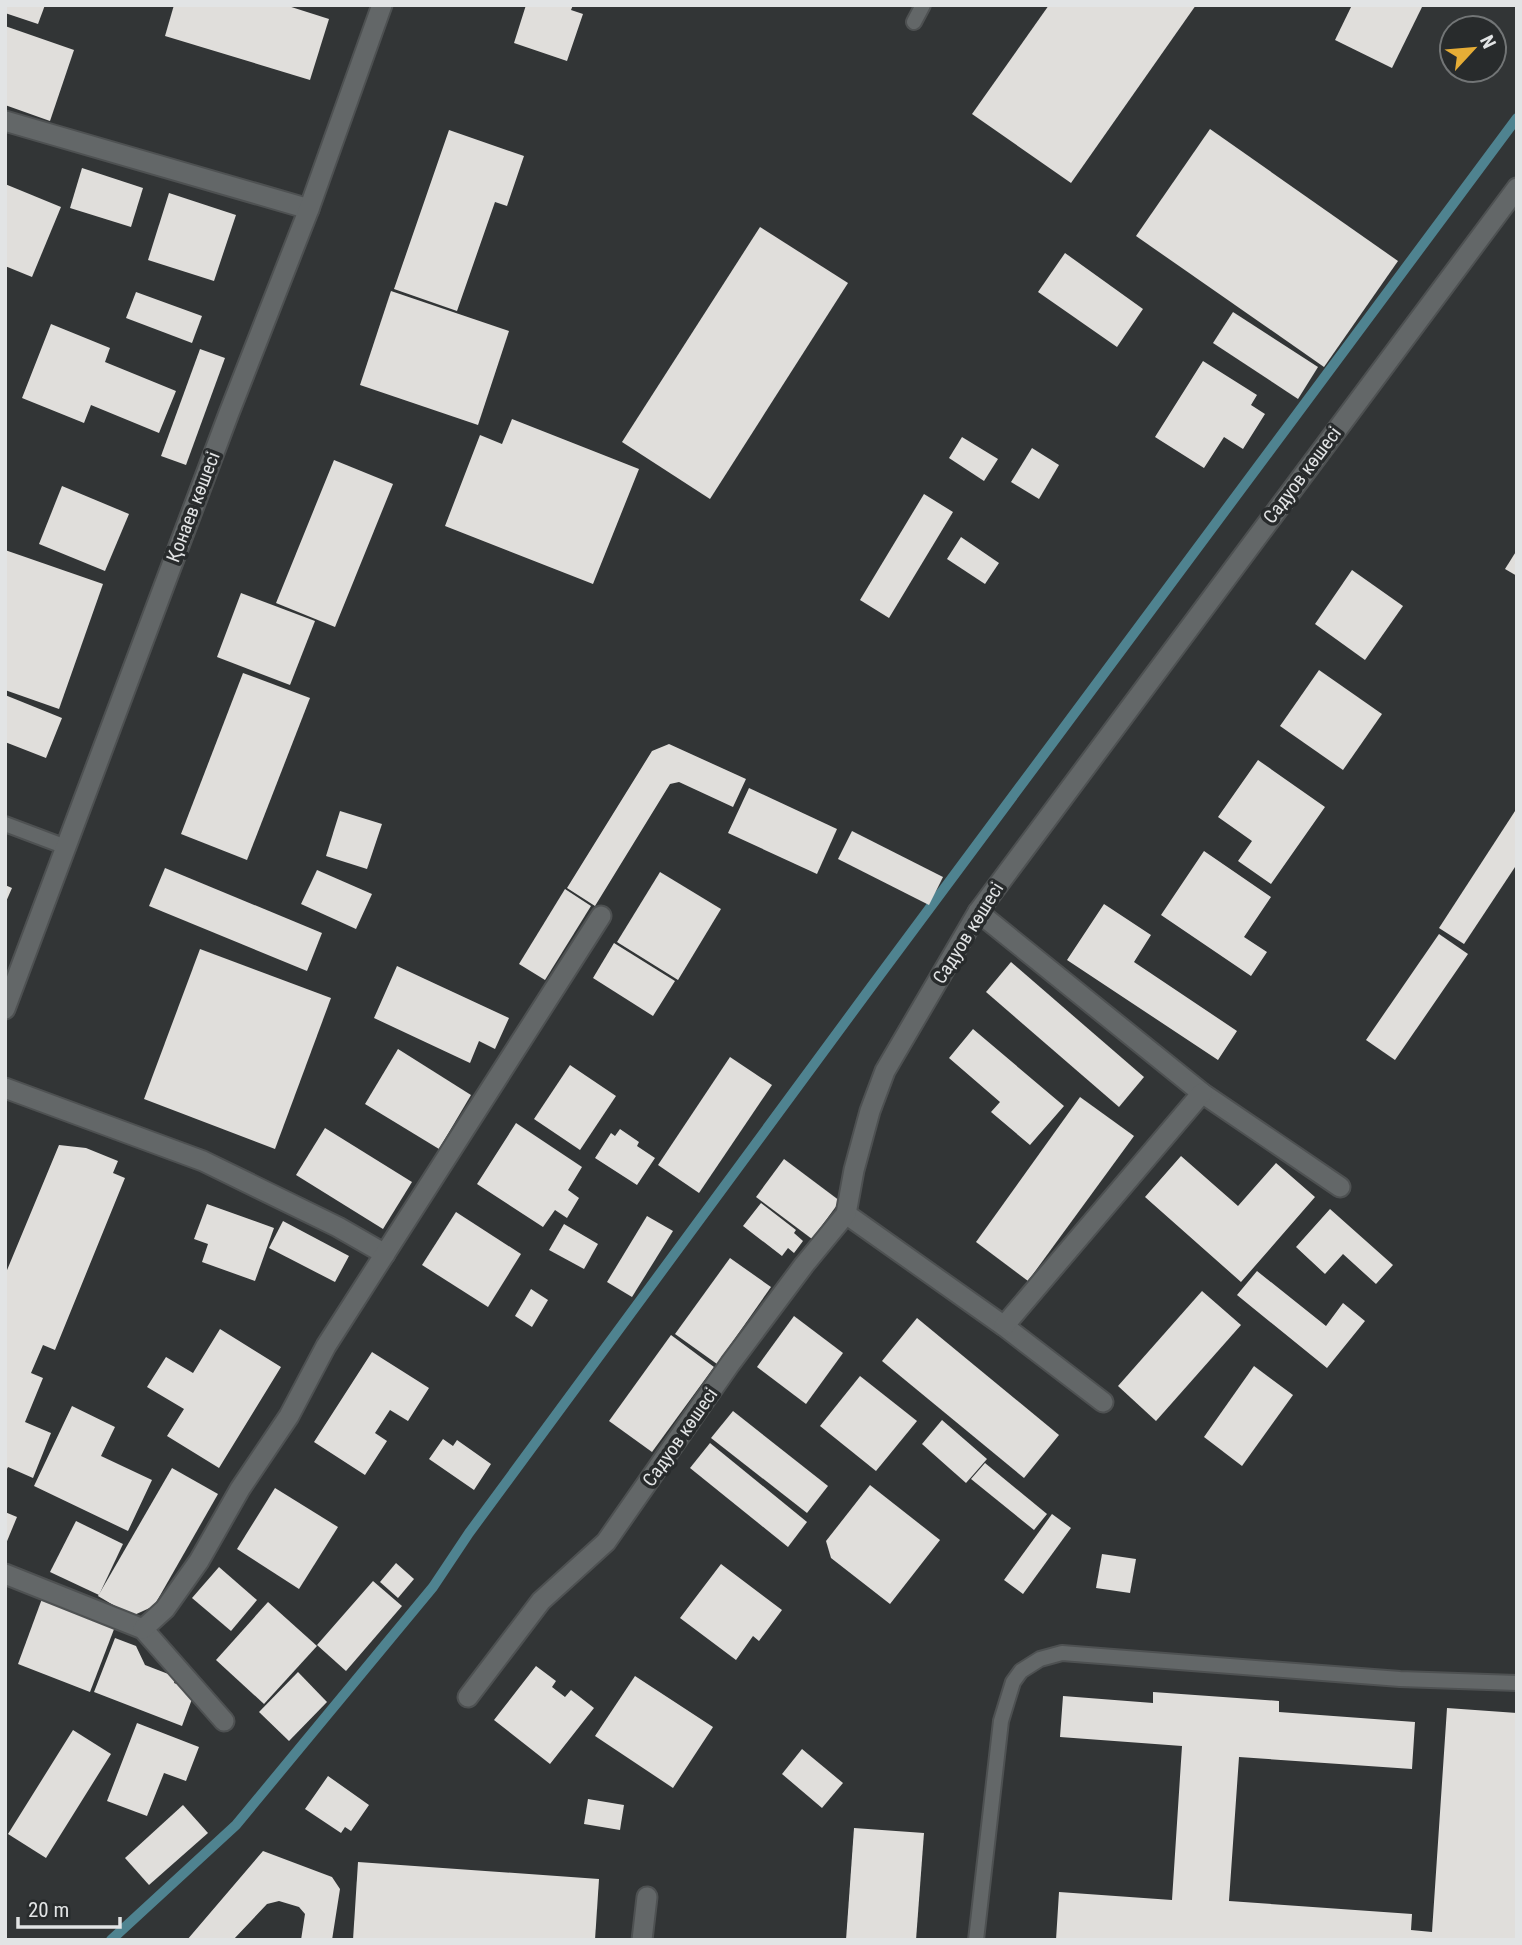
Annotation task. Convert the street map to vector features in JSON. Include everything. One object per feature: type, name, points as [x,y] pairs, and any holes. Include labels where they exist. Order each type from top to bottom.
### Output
[{"type":"street","name":"Қонаев көшесі","points":[[5,1009],[229,412],[309,209],[382,5]]},
{"type":"street","points":[[5,121],[309,209]]},
{"type":"street","name":"Садуов көшесі","points":[[468,1697],[541,1601],[606,1542],[730,1364],[846,1214],[854,1170],[870,1111],[885,1072],[978,912],[1517,188]]},
{"type":"street","points":[[978,912],[1202,1093],[1340,1187]]},
{"type":"street","points":[[143,1629],[165,1609],[199,1561],[240,1489],[289,1416],[326,1346],[601,916]]},
{"type":"street","points":[[5,1088],[203,1161],[338,1227],[385,1254]]},
{"type":"street","points":[[1004,1326],[1202,1093]]},
{"type":"street","points":[[846,1214],[1004,1326],[1103,1402]]},
{"type":"street","points":[[5,1574],[143,1629],[224,1721]]},
{"type":"street","points":[[642,1940],[647,1897]]},
{"type":"lane","points":[[914,22],[923,5]]},
{"type":"lane","points":[[5,824],[66,847]]},
{"type":"lane","points":[[976,1940],[1001,1721],[1013,1682],[1021,1671],[1040,1659],[1062,1653],[1386,1678],[1517,1683]]},
{"type":"building","points":[[5,5],[45,5],[38,24],[5,13]]},
{"type":"building","points":[[174,5],[285,5],[329,19],[310,80],[165,36]]},
{"type":"building","points":[[526,5],[573,5],[571,10],[583,14],[567,61],[514,43]]},
{"type":"building","points":[[1049,5],[1196,5],[1071,183],[972,114]]},
{"type":"building","points":[[1352,5],[1423,5],[1392,68],[1335,40]]},
{"type":"building","points":[[5,26],[74,50],[50,121],[5,105]]},
{"type":"building","points":[[1210,129],[1398,261],[1324,367],[1136,236]]},
{"type":"building","points":[[449,130],[524,156],[507,206],[495,202],[457,311],[394,289]]},
{"type":"building","points":[[82,168],[143,188],[131,227],[70,208]]},
{"type":"building","points":[[5,184],[61,207],[32,277],[5,266]]},
{"type":"building","points":[[169,193],[236,215],[214,281],[148,260]]},
{"type":"building","points":[[760,227],[848,283],[710,499],[622,442]]},
{"type":"building","points":[[1065,253],[1143,309],[1117,347],[1038,292]]},
{"type":"building","points":[[391,291],[509,331],[478,425],[360,385]]},
{"type":"building","points":[[136,292],[202,316],[192,343],[126,318]]},
{"type":"building","points":[[1233,312],[1318,367],[1298,399],[1213,343]]},
{"type":"building","points":[[51,324],[110,348],[105,362],[176,391],[159,433],[91,405],[84,423],[22,398]]},
{"type":"building","points":[[200,349],[225,358],[186,465],[161,456]]},
{"type":"building","points":[[1203,361],[1257,395],[1251,405],[1265,414],[1243,449],[1224,437],[1204,468],[1155,437]]},
{"type":"building","points":[[512,419],[639,469],[593,584],[445,526],[480,435],[502,444]]},
{"type":"building","points":[[962,437],[998,459],[984,481],[949,458]]},
{"type":"building","points":[[1032,448],[1059,465],[1039,499],[1011,482]]},
{"type":"building","points":[[334,460],[393,484],[335,627],[276,603]]},
{"type":"building","points":[[62,486],[129,514],[105,571],[39,544]]},
{"type":"building","points":[[924,494],[953,512],[889,618],[860,600]]},
{"type":"building","points":[[961,537],[999,563],[985,584],[947,559]]},
{"type":"building","points":[[5,550],[103,584],[59,709],[5,690]]},
{"type":"building","points":[[1517,550],[1517,576],[1505,569]]},
{"type":"building","points":[[1352,570],[1403,606],[1365,660],[1315,624]]},
{"type":"building","points":[[241,593],[315,621],[290,685],[217,657]]},
{"type":"building","points":[[1319,670],[1382,714],[1343,770],[1280,726]]},
{"type":"building","points":[[243,673],[310,698],[247,860],[181,834]]},
{"type":"building","points":[[5,695],[62,718],[46,758],[5,742]]},
{"type":"building","points":[[669,744],[746,779],[733,807],[679,782],[670,784],[595,906],[567,888],[652,751]]},
{"type":"building","points":[[1258,760],[1325,807],[1271,884],[1238,861],[1252,841],[1218,817]]},
{"type":"building","points":[[749,788],[837,829],[817,874],[728,833]]},
{"type":"building","points":[[1517,808],[1517,864],[1464,944],[1439,928]]},
{"type":"building","points":[[340,811],[382,824],[367,869],[326,856]]},
{"type":"building","points":[[852,831],[943,877],[929,905],[838,859]]},
{"type":"building","points":[[1204,851],[1271,897],[1244,937],[1267,952],[1251,976],[1161,915]]},
{"type":"building","points":[[165,868],[322,933],[307,971],[149,906]]},
{"type":"building","points":[[317,870],[372,894],[356,929],[301,904]]},
{"type":"building","points":[[660,872],[721,909],[678,980],[617,942]]},
{"type":"building","points":[[5,885],[12,888],[5,904]]},
{"type":"building","points":[[565,889],[591,906],[545,980],[519,964]]},
{"type":"building","points":[[1104,904],[1151,935],[1134,962],[1237,1031],[1218,1060],[1067,960]]},
{"type":"building","points":[[1439,934],[1468,954],[1395,1060],[1366,1040]]},
{"type":"building","points":[[614,943],[675,981],[653,1016],[593,978]]},
{"type":"building","points":[[200,949],[331,998],[275,1149],[144,1099]]},
{"type":"building","points":[[1011,962],[1144,1077],[1119,1107],[986,992]]},
{"type":"building","points":[[397,966],[509,1018],[495,1049],[479,1041],[470,1063],[374,1018]]},
{"type":"building","points":[[973,1029],[1064,1106],[1030,1145],[991,1112],[1000,1102],[949,1058]]},
{"type":"building","points":[[398,1049],[471,1095],[439,1149],[365,1104]]},
{"type":"building","points":[[730,1057],[772,1085],[699,1193],[658,1165]]},
{"type":"building","points":[[570,1065],[616,1096],[580,1150],[534,1119]]},
{"type":"building","points":[[1080,1097],[1134,1136],[1028,1281],[976,1242]]},
{"type":"building","points":[[516,1123],[582,1167],[568,1190],[579,1198],[567,1218],[555,1210],[543,1227],[477,1184]]},
{"type":"building","points":[[325,1128],[412,1182],[383,1229],[296,1175]]},
{"type":"building","points":[[620,1129],[639,1142],[637,1146],[655,1158],[637,1185],[595,1158],[611,1133],[615,1136]]},
{"type":"building","points":[[59,1145],[86,1148],[118,1161],[113,1173],[125,1178],[55,1350],[43,1345],[31,1373],[43,1378],[25,1422],[51,1433],[33,1478],[8,1467],[5,1473],[5,1275]]},
{"type":"building","points":[[1181,1156],[1238,1206],[1276,1163],[1315,1197],[1241,1282],[1145,1197]]},
{"type":"building","points":[[784,1159],[840,1201],[812,1239],[756,1197]]},
{"type":"building","points":[[761,1203],[796,1230],[794,1233],[803,1241],[794,1253],[788,1248],[782,1256],[743,1226]]},
{"type":"building","points":[[207,1204],[274,1228],[255,1281],[202,1262],[208,1244],[194,1239]]},
{"type":"building","points":[[1330,1209],[1393,1265],[1376,1284],[1343,1254],[1325,1274],[1296,1247]]},
{"type":"building","points":[[456,1212],[521,1254],[488,1307],[422,1265]]},
{"type":"building","points":[[647,1216],[673,1231],[632,1297],[607,1282]]},
{"type":"building","points":[[283,1221],[349,1256],[335,1282],[269,1248]]},
{"type":"building","points":[[564,1224],[598,1244],[584,1269],[549,1250]]},
{"type":"building","points":[[730,1258],[771,1287],[717,1364],[675,1334]]},
{"type":"building","points":[[1257,1271],[1326,1326],[1343,1303],[1365,1321],[1327,1368],[1237,1295]]},
{"type":"building","points":[[531,1289],[548,1300],[532,1327],[515,1316]]},
{"type":"building","points":[[1202,1291],[1241,1325],[1156,1421],[1118,1386]]},
{"type":"building","points":[[794,1316],[843,1353],[806,1404],[757,1367]]},
{"type":"building","points":[[917,1318],[1059,1435],[1024,1478],[882,1361]]},
{"type":"building","points":[[220,1329],[281,1367],[219,1468],[167,1436],[184,1409],[147,1387],[166,1357],[193,1373]]},
{"type":"building","points":[[671,1335],[714,1367],[652,1452],[609,1421]]},
{"type":"building","points":[[372,1352],[429,1388],[408,1421],[390,1410],[375,1433],[387,1441],[365,1475],[314,1442]]},
{"type":"building","points":[[1254,1366],[1293,1395],[1242,1466],[1204,1437]]},
{"type":"building","points":[[860,1376],[917,1421],[876,1471],[820,1426]]},
{"type":"building","points":[[72,1406],[115,1427],[101,1456],[152,1480],[128,1531],[34,1486]]},
{"type":"building","points":[[733,1411],[828,1486],[807,1513],[711,1438]]},
{"type":"building","points":[[942,1420],[987,1459],[966,1483],[922,1444]]},
{"type":"building","points":[[443,1439],[453,1446],[457,1440],[491,1464],[474,1490],[429,1459]]},
{"type":"building","points":[[710,1443],[807,1522],[788,1547],[690,1468]]},
{"type":"building","points":[[985,1463],[1047,1514],[1034,1530],[971,1479]]},
{"type":"building","points":[[172,1468],[218,1494],[154,1606],[132,1616],[98,1596]]},
{"type":"building","points":[[870,1485],[940,1540],[890,1604],[831,1558],[826,1541]]},
{"type":"building","points":[[275,1488],[338,1527],[299,1589],[237,1549]]},
{"type":"building","points":[[5,1512],[17,1517],[5,1546]]},
{"type":"building","points":[[1052,1514],[1071,1528],[1023,1594],[1004,1580]]},
{"type":"building","points":[[76,1521],[123,1544],[99,1595],[50,1572]]},
{"type":"building","points":[[1102,1554],[1136,1559],[1130,1593],[1096,1588]]},
{"type":"building","points":[[396,1563],[414,1579],[398,1598],[380,1582]]},
{"type":"building","points":[[721,1564],[782,1610],[759,1641],[753,1636],[736,1660],[680,1618]]},
{"type":"building","points":[[219,1567],[257,1600],[231,1631],[192,1598]]},
{"type":"building","points":[[373,1581],[402,1606],[346,1671],[317,1645]]},
{"type":"building","points":[[43,1596],[116,1624],[90,1692],[18,1664]]},
{"type":"building","points":[[268,1602],[317,1646],[264,1704],[216,1660]]},
{"type":"building","points":[[115,1638],[136,1646],[145,1665],[176,1677],[174,1683],[195,1691],[182,1726],[94,1692]]},
{"type":"building","points":[[536,1666],[556,1681],[552,1687],[565,1697],[571,1690],[594,1708],[550,1764],[494,1720]]},
{"type":"building","points":[[298,1672],[327,1702],[289,1741],[259,1712]]},
{"type":"building","points":[[635,1676],[713,1727],[673,1788],[595,1736]]},
{"type":"building","points":[[1153,1692],[1279,1701],[1279,1712],[1415,1722],[1412,1769],[1239,1757],[1229,1901],[1412,1914],[1411,1930],[1432,1932],[1447,1708],[1517,1713],[1517,1940],[1056,1940],[1059,1892],[1172,1900],[1182,1746],[1060,1737],[1063,1696],[1153,1703]]},
{"type":"building","points":[[137,1723],[199,1747],[186,1781],[164,1773],[147,1816],[107,1801]]},
{"type":"building","points":[[73,1730],[111,1754],[46,1858],[8,1834]]},
{"type":"building","points":[[802,1749],[843,1783],[822,1808],[782,1774]]},
{"type":"building","points":[[328,1776],[369,1805],[351,1831],[345,1827],[341,1833],[305,1809]]},
{"type":"building","points":[[588,1799],[624,1805],[620,1830],[584,1824]]},
{"type":"building","points":[[183,1805],[208,1833],[149,1885],[125,1858]]},
{"type":"building","points":[[854,1828],[924,1833],[916,1940],[846,1940]]},
{"type":"building","points":[[263,1851],[332,1877],[340,1889],[332,1940],[301,1940],[305,1914],[299,1907],[279,1901],[267,1904],[233,1940],[187,1940]]},
{"type":"building","points":[[358,1862],[599,1879],[595,1940],[353,1940]]},
{"type":"waterway","points":[[111,1940],[236,1825],[433,1587],[469,1533],[871,987],[1517,118]]}]
